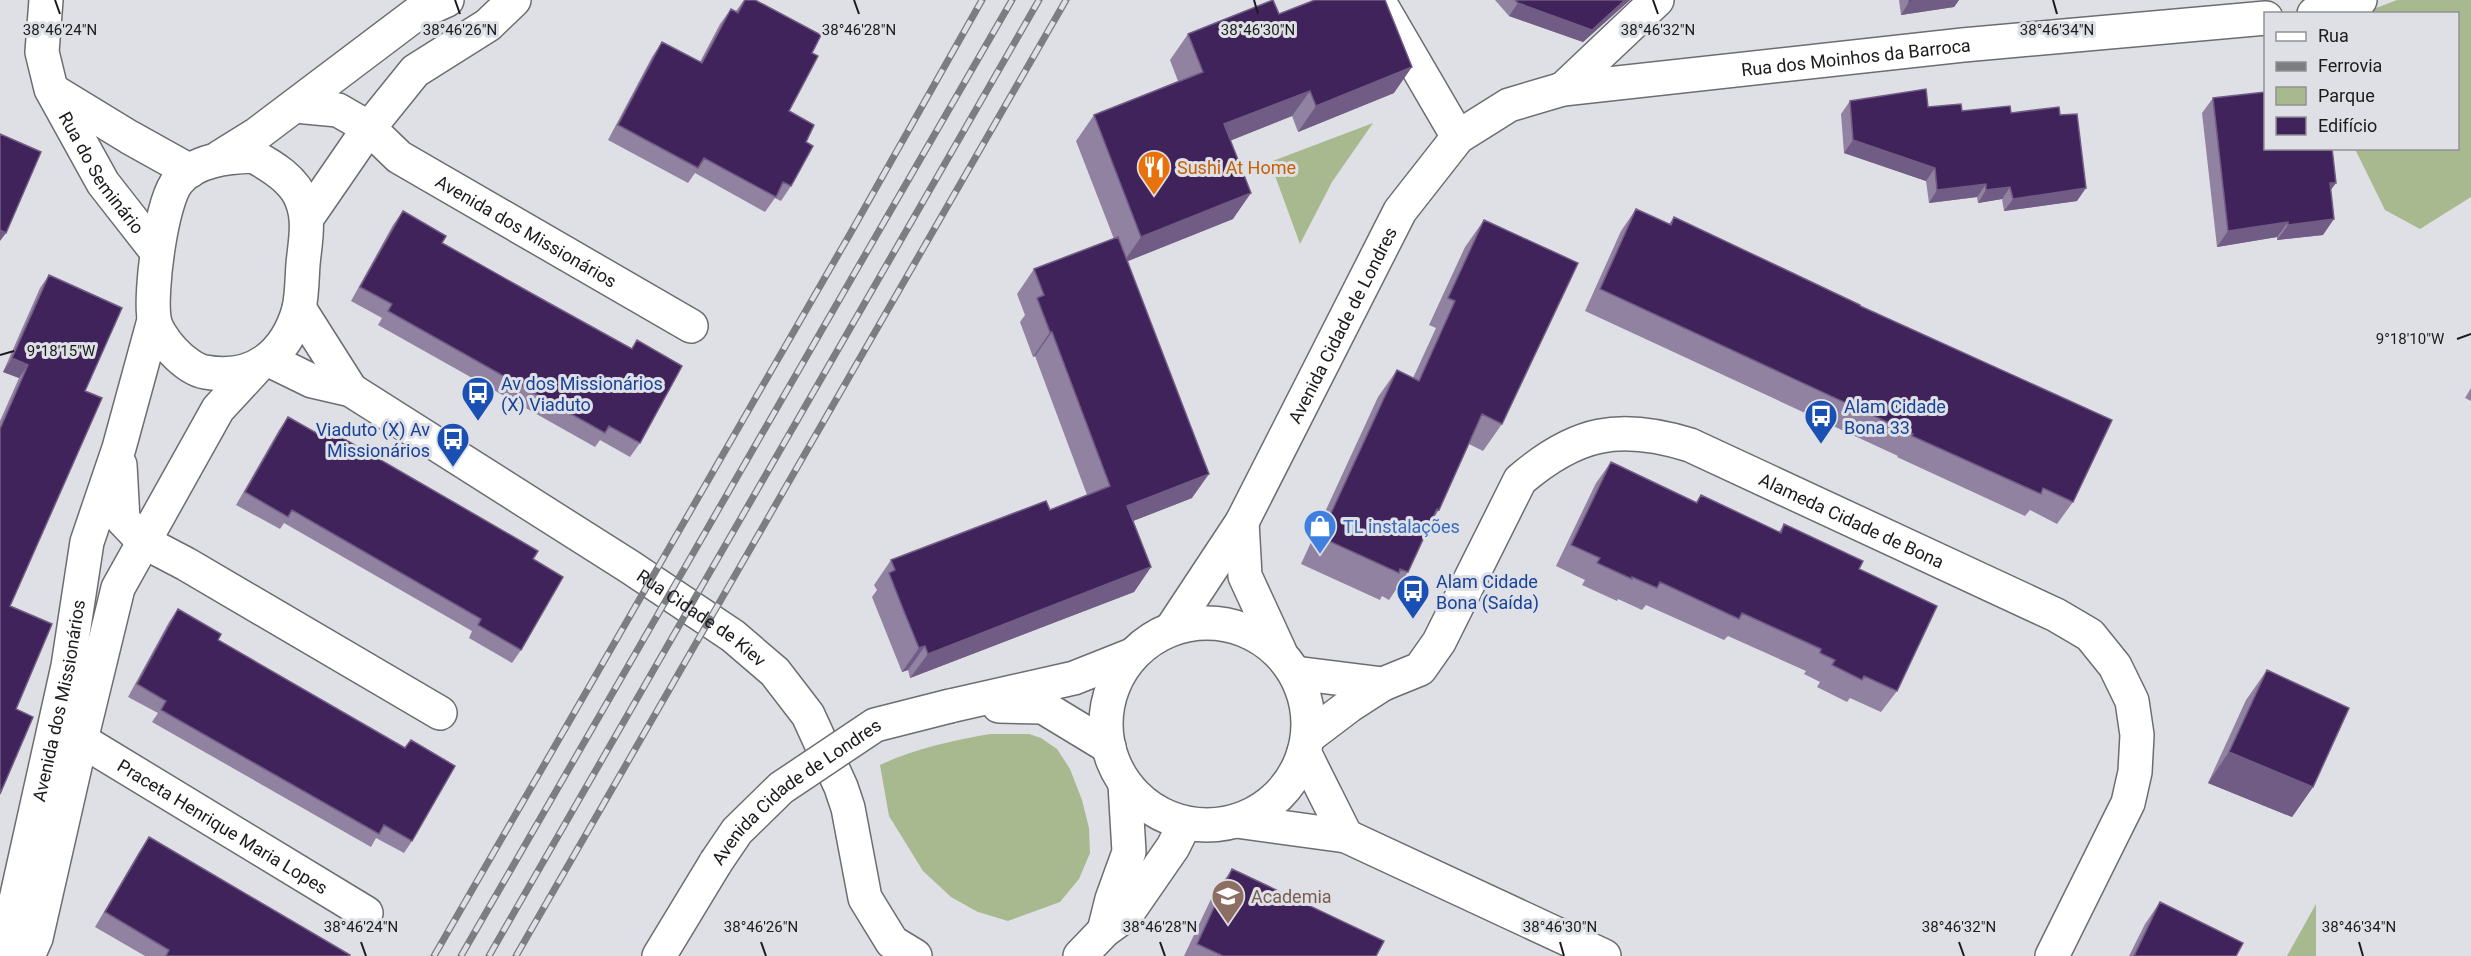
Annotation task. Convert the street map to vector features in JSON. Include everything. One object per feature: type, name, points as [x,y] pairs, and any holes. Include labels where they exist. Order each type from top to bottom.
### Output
[{"type":"street","name":"Rua do Seminário","points":[[46,0],[42,52],[51,89],[103,183],[157,252]]},
{"type":"street","points":[[202,166],[253,156],[275,167],[302,199],[307,218],[299,308],[288,337],[262,364],[225,374],[202,372],[184,363],[169,347],[154,320],[157,252],[168,201],[177,182],[202,166],[257,134],[416,14],[447,0]]},
{"type":"street","points":[[307,218],[369,128],[415,71],[488,25],[514,0]]},
{"type":"street","points":[[1378,0],[1458,137]]},
{"type":"street","points":[[1563,89],[1657,0]]},
{"type":"street","points":[[2321,12],[2360,0]]},
{"type":"street","name":"Rua dos Moinhos da Barroca","points":[[1458,137],[1509,105],[1563,89],[1963,45],[2264,18]]},
{"type":"street","name":"Rua do Seminário","points":[[51,89],[129,137],[202,166]]},
{"type":"street","name":"Avenida dos Missionários","points":[[295,106],[338,110],[369,128],[399,157],[691,326]]},
{"type":"street","name":"Avenida Cidade de Londres","points":[[1172,628],[1242,522],[1400,211],[1458,137]]},
{"type":"street","name":"Rua Cidade de Kiev","points":[[299,308],[351,390]]},
{"type":"street","name":"Avenida dos Missionários","points":[[12,956],[9,931],[68,666],[87,542],[119,448],[154,320]]},
{"type":"street","name":"Avenida dos Missionários","points":[[28,956],[36,938],[118,588],[218,409],[262,364]]},
{"type":"street","name":"Rua Cidade de Kiev","points":[[262,364],[312,381],[351,390],[630,567],[734,636],[775,672],[808,715],[841,787],[848,808],[865,898],[892,942],[915,956]]},
{"type":"street","name":"Alameda Cidade de Bona","points":[[1306,744],[1349,706],[1383,684],[1419,669],[1439,642],[1520,480],[1561,450],[1594,436],[1627,433],[1662,436],[1690,445],[2055,615],[2090,635],[2115,666],[2132,701],[2137,735],[2135,772],[2128,803],[2052,956]]},
{"type":"street","name":"Avenida dos Missionários","points":[[119,448],[123,520],[144,542],[440,713]]},
{"type":"street","points":[[1242,522],[1245,576],[1304,694],[1308,715],[1306,744],[1294,776],[1279,796],[1259,811],[1236,821],[1219,825],[1185,823],[1155,811],[1142,802],[1125,784],[1112,760],[1109,747],[1106,733],[1107,705],[1116,678],[1132,655],[1150,639],[1172,628],[1201,622],[1230,625],[1257,635],[1288,664]]},
{"type":"street","name":"Avenida Cidade de Londres","points":[[658,956],[736,831],[781,788],[875,725],[1074,678],[1132,655]]},
{"type":"street","name":"Alameda Cidade de Bona","points":[[1288,664],[1383,684]]},
{"type":"street","name":"Avenida Cidade de Londres","points":[[950,706],[1043,707],[1109,747]]},
{"type":"street","name":"Praceta Henrique Maria Lopes","points":[[81,740],[366,913]]},
{"type":"street","points":[[1306,744],[1346,836]]},
{"type":"street","points":[[1104,931],[1112,900],[1130,852],[1125,784]]},
{"type":"street","points":[[1236,821],[1346,836],[1604,956]]},
{"type":"street","points":[[1080,956],[1104,931],[1125,915],[1173,847],[1185,823]]},
{"type":"green space","points":[[2397,0],[2471,0],[2471,197],[2420,229],[2385,210],[2355,150],[2459,150],[2459,12],[2366,12]]},
{"type":"green space","points":[[1373,123],[1332,182],[1300,244],[1270,162]]},
{"type":"green space","points":[[990,734],[1029,734],[1041,738],[1057,749],[1070,769],[1082,800],[1089,828],[1090,853],[1079,879],[1060,902],[1008,921],[978,912],[951,897],[923,871],[889,816],[880,765],[934,746]]},
{"type":"green space","points":[[2316,904],[2316,956],[2287,956]]},
{"type":"building","points":[[745,0],[755,0],[821,35],[812,53],[818,56],[789,111],[814,125],[806,142],[813,146],[791,186],[783,182],[776,197],[704,158],[698,168],[618,125],[662,42],[702,63],[731,9],[738,13]]},
{"type":"building","points":[[1273,0],[1279,14],[1315,0],[1385,0],[1412,67],[1316,106],[1310,91],[1224,124],[1251,193],[1141,237],[1094,115],[1203,72],[1188,34]]},
{"type":"building","points":[[1515,0],[1625,0],[1592,30]]},
{"type":"building","points":[[1926,89],[1928,107],[1961,104],[1962,111],[2010,106],[2011,113],[2059,107],[2060,115],[2077,114],[2086,188],[2013,199],[2010,187],[1986,190],[1986,184],[1937,190],[1935,168],[1853,140],[1850,101]]},
{"type":"building","points":[[2264,92],[2264,150],[2332,150],[2336,183],[2330,183],[2334,219],[2288,225],[2288,222],[2228,231],[2213,98]]},
{"type":"building","points":[[0,134],[41,152],[6,233],[0,230]]},
{"type":"building","points":[[1636,209],[1671,225],[1674,217],[1860,306],[2112,420],[2073,502],[2043,488],[2041,494],[1912,436],[1913,434],[1600,289]]},
{"type":"building","points":[[403,211],[446,236],[442,243],[538,297],[632,349],[637,340],[682,366],[640,443],[609,426],[605,433],[388,311],[392,304],[360,287]]},
{"type":"building","points":[[1484,220],[1578,263],[1502,424],[1482,414],[1408,572],[1400,569],[1399,573],[1320,537],[1397,370],[1419,381],[1455,301],[1448,298]]},
{"type":"building","points":[[1118,237],[1209,474],[1127,506],[1151,567],[928,654],[925,646],[919,648],[903,609],[889,573],[895,570],[891,560],[1046,501],[1050,510],[1110,486],[1037,298],[1044,295],[1034,269]]},
{"type":"building","points":[[49,275],[122,308],[85,391],[102,398],[10,606],[52,624],[16,709],[33,717],[0,794],[0,429],[28,365],[12,358]]},
{"type":"building","points":[[288,417],[318,434],[322,426],[538,551],[533,559],[563,577],[521,650],[478,625],[481,619],[292,510],[288,517],[245,492]]},
{"type":"building","points":[[1611,462],[1697,503],[1701,495],[1781,533],[1784,524],[1863,561],[1859,569],[1937,606],[1897,691],[1864,676],[1862,680],[1832,665],[1835,660],[1820,653],[1821,649],[1742,613],[1739,619],[1660,582],[1657,588],[1632,577],[1632,579],[1597,563],[1600,558],[1571,545]]},
{"type":"building","points":[[178,609],[221,634],[218,640],[405,748],[411,740],[455,766],[412,841],[384,825],[379,834],[161,710],[166,701],[137,684]]},
{"type":"building","points":[[2267,670],[2349,708],[2313,787],[2229,752]]},
{"type":"building","points":[[149,837],[350,955],[166,956],[169,950],[105,912]]},
{"type":"building","points":[[1232,869],[1384,941],[1376,956],[1223,956],[1197,944]]},
{"type":"building","points":[[2160,902],[2243,943],[2236,956],[2134,956]]},
{"type":"railway","points":[[434,956],[850,234],[982,0]]},
{"type":"railway","points":[[461,956],[1012,0]]},
{"type":"railway","points":[[489,956],[1039,0]]},
{"type":"railway","points":[[516,956],[1066,0]]},
{"type":"place","name":"Sushi At Home","points":[[1154,196]]},
{"type":"place","name":"Av dos Missionários (X) Viaduto","points":[[478,422]]},
{"type":"place","name":"Alam Cidade Bona 33","points":[[1821,445]]},
{"type":"place","name":"Viaduto (X) Av Missionários","points":[[453,468]]},
{"type":"place","name":"TL instalações","points":[[1320,555]]},
{"type":"place","name":"Alam Cidade Bona (Saída)","points":[[1413,620]]},
{"type":"place","name":"Academia","points":[[1228,925]]}]
